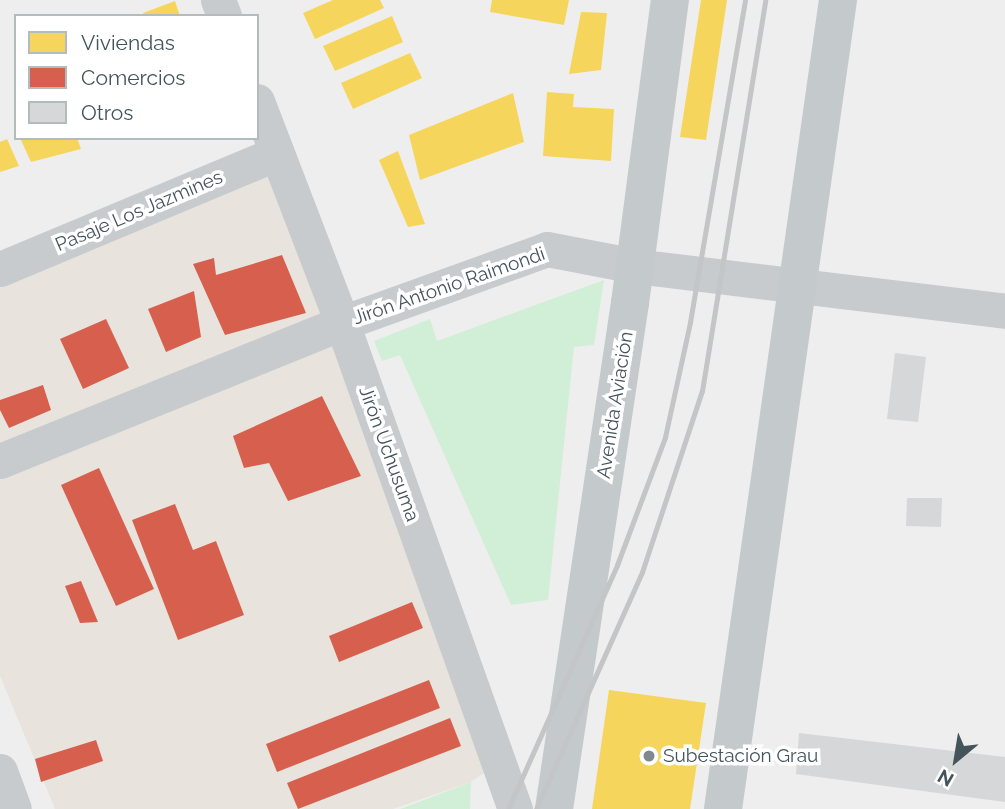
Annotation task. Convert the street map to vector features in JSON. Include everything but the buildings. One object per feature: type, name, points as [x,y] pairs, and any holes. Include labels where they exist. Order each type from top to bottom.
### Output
[{"type":"main road","name":"Avenida Aviación","points":[[554,809],[635,266],[670,0]]},
{"type":"main road","points":[[723,809],[838,0]]},
{"type":"street","name":"Jirón Uchusuma","points":[[259,106],[342,323],[515,809]]},
{"type":"street","name":"Pasaje Los Jazmines","points":[[0,269],[277,153]]},
{"type":"street","name":"Jirón Antonio Raimondi","points":[[0,461],[342,323],[547,249],[635,266],[1005,311]]},
{"type":"street","points":[[0,771],[14,809]]},
{"type":"shaded area","points":[[273,175],[487,771],[471,782],[393,809],[55,809],[0,676],[0,270]]},
{"type":"green space","points":[[604,280],[594,345],[574,347],[548,600],[511,605],[400,355],[382,361],[374,341],[430,319],[437,341]]},
{"type":"green space","points":[[471,782],[470,809],[400,809]]},
{"type":"railway","points":[[508,809],[617,565],[665,437],[690,322],[745,0]]},
{"type":"railway","points":[[536,809],[642,572],[702,391],[765,0]]},
{"type":"place","name":"Subestación Grau","points":[[649,756]]}]
